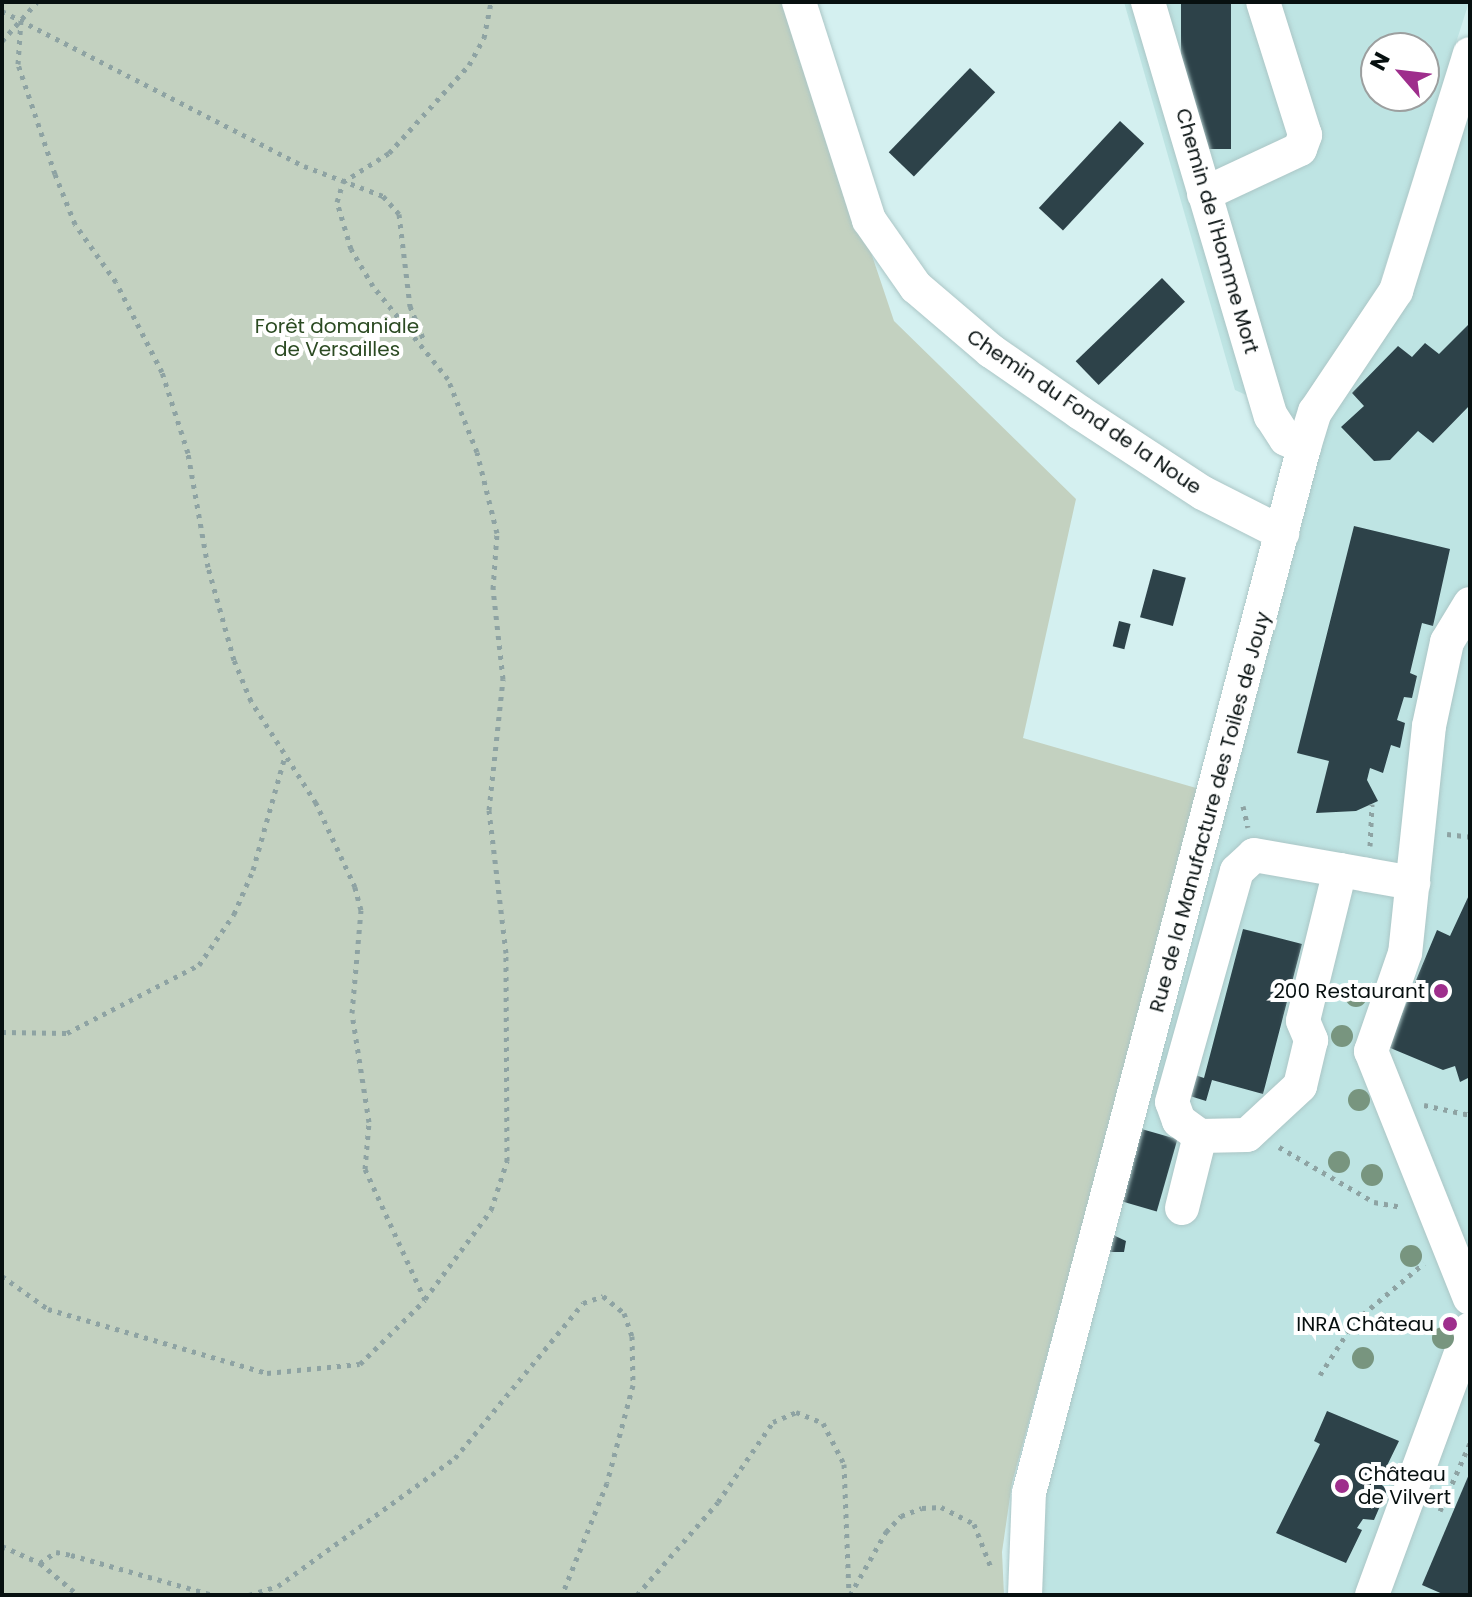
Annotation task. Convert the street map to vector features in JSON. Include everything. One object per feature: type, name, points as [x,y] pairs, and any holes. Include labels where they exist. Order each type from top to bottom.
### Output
[{"type":"street","name":"Chemin du Fond de la Noue","points":[[799,2],[869,220],[916,287],[960,327],[1079,412],[1203,493],[1282,533]]},
{"type":"street","name":"Chemin de l'Homme Mort","points":[[1148,2],[1271,416],[1286,439],[1304,447]]},
{"type":"street","points":[[1204,194],[1300,149],[1305,135],[1263,2]]},
{"type":"street","name":"Rue de la Manufacture des Toiles de Jouy","points":[[1025,1595],[1029,1493],[1304,447],[1315,412],[1396,291],[1470,54]]},
{"type":"street","points":[[1470,604],[1447,642],[1429,726],[1405,953],[1371,1051],[1445,1246],[1470,1298]]},
{"type":"street","points":[[1353,873],[1303,1021],[1311,1040],[1300,1086],[1247,1135],[1200,1136],[1179,1121],[1172,1102],[1237,871],[1254,855],[1413,883]]},
{"type":"street","points":[[1182,1208],[1200,1136]]},
{"type":"street","points":[[1372,1595],[1470,1329]]},
{"type":"path","points":[[2,41],[37,2]]},
{"type":"path","points":[[343,182],[389,153],[469,65],[484,38],[491,2]]},
{"type":"path","points":[[2,11],[343,182],[383,196],[399,214],[410,306],[426,346]]},
{"type":"path","points":[[21,20],[18,64],[75,224],[116,282],[162,372],[188,453],[208,567],[234,660],[316,803],[358,899],[352,1013],[369,1122],[365,1169],[425,1300]]},
{"type":"path","points":[[2,1276],[48,1309],[267,1373],[360,1364],[425,1300],[491,1210],[507,1161],[506,953],[489,810],[503,679],[493,589],[497,533],[477,452],[448,379],[426,346],[373,286],[351,249],[339,218],[343,182]]},
{"type":"path","points":[[2,1032],[67,1033],[199,965],[217,944],[248,881],[286,755]]},
{"type":"path","points":[[1241,793],[1254,855]]},
{"type":"path","points":[[1353,873],[1372,804]]},
{"type":"path","points":[[1429,1105],[1470,1115]]},
{"type":"path","points":[[1281,1149],[1374,1202],[1433,1213]]},
{"type":"path","points":[[1320,1375],[1355,1321],[1445,1246]]},
{"type":"path","points":[[249,1595],[278,1586],[455,1458],[583,1303],[603,1296],[614,1301],[628,1324],[633,1385],[607,1483],[562,1595]]},
{"type":"path","points":[[637,1595],[718,1502],[773,1422],[796,1412],[823,1423],[844,1464],[849,1595]]},
{"type":"path","points":[[1455,1473],[1470,1443]]},
{"type":"path","points":[[849,1595],[886,1532],[901,1516],[922,1508],[941,1507],[974,1524],[987,1544],[991,1582]]},
{"type":"path","points":[[2,1546],[40,1563],[78,1595]]},
{"type":"path","points":[[40,1563],[56,1552],[213,1595]]},
{"type":"shaded area","points":[[1124,2],[1469,2],[1440,93],[1440,32],[1360,32],[1360,112],[1434,112],[1373,304],[1298,418],[1235,390]]},
{"type":"shaded area","points":[[1470,92],[1470,1595],[1036,1595],[1042,1493],[1327,416]]},
{"type":"green space","name":"Forêt domaniale de Versailles","points":[[2,2],[787,2],[894,321],[1076,499],[1023,738],[1203,790],[1012,1483],[1002,1552],[1004,1595],[2,1595]]},
{"type":"building","points":[[1181,2],[1231,2],[1231,149],[1181,149]]},
{"type":"building","points":[[970,68],[995,92],[914,176],[889,152]]},
{"type":"building","points":[[1120,121],[1144,144],[1063,231],[1039,208]]},
{"type":"building","points":[[1162,278],[1185,302],[1099,385],[1076,361]]},
{"type":"building","points":[[1470,323],[1470,405],[1433,443],[1418,431],[1390,460],[1374,461],[1341,427],[1364,406],[1352,393],[1398,346],[1412,357],[1425,343],[1439,354]]},
{"type":"building","points":[[1354,526],[1450,549],[1433,626],[1422,623],[1410,673],[1417,676],[1412,698],[1404,697],[1397,720],[1405,723],[1400,748],[1391,745],[1383,773],[1370,768],[1367,780],[1378,801],[1356,811],[1316,813],[1329,761],[1297,753]]},
{"type":"building","points":[[1153,569],[1186,578],[1173,626],[1140,617]]},
{"type":"building","points":[[1119,621],[1131,624],[1124,649],[1113,646]]},
{"type":"building","name":"200 Restaurant","points":[[1470,893],[1470,1077],[1460,1082],[1455,1066],[1443,1070],[1388,1047],[1437,930],[1450,936]]},
{"type":"building","points":[[1243,929],[1302,944],[1263,1094],[1212,1080],[1206,1101],[1190,1096],[1195,1075],[1204,1078]]},
{"type":"building","points":[[1138,1128],[1177,1139],[1157,1211],[1117,1200]]},
{"type":"building","points":[[1111,1234],[1126,1241],[1124,1252],[1106,1252]]},
{"type":"building","name":"Château de Vilvert","points":[[1327,1411],[1399,1441],[1379,1482],[1387,1490],[1374,1520],[1363,1519],[1357,1528],[1362,1530],[1346,1563],[1276,1533],[1320,1444],[1314,1441]]},
{"type":"building","points":[[1470,1472],[1470,1595],[1445,1595],[1422,1585]]},
{"type":"place","name":"200 Restaurant","points":[[1441,991]]},
{"type":"place","name":"INRA Château","points":[[1450,1324]]},
{"type":"place","name":"Château de Vilvert","points":[[1342,1486]]}]
